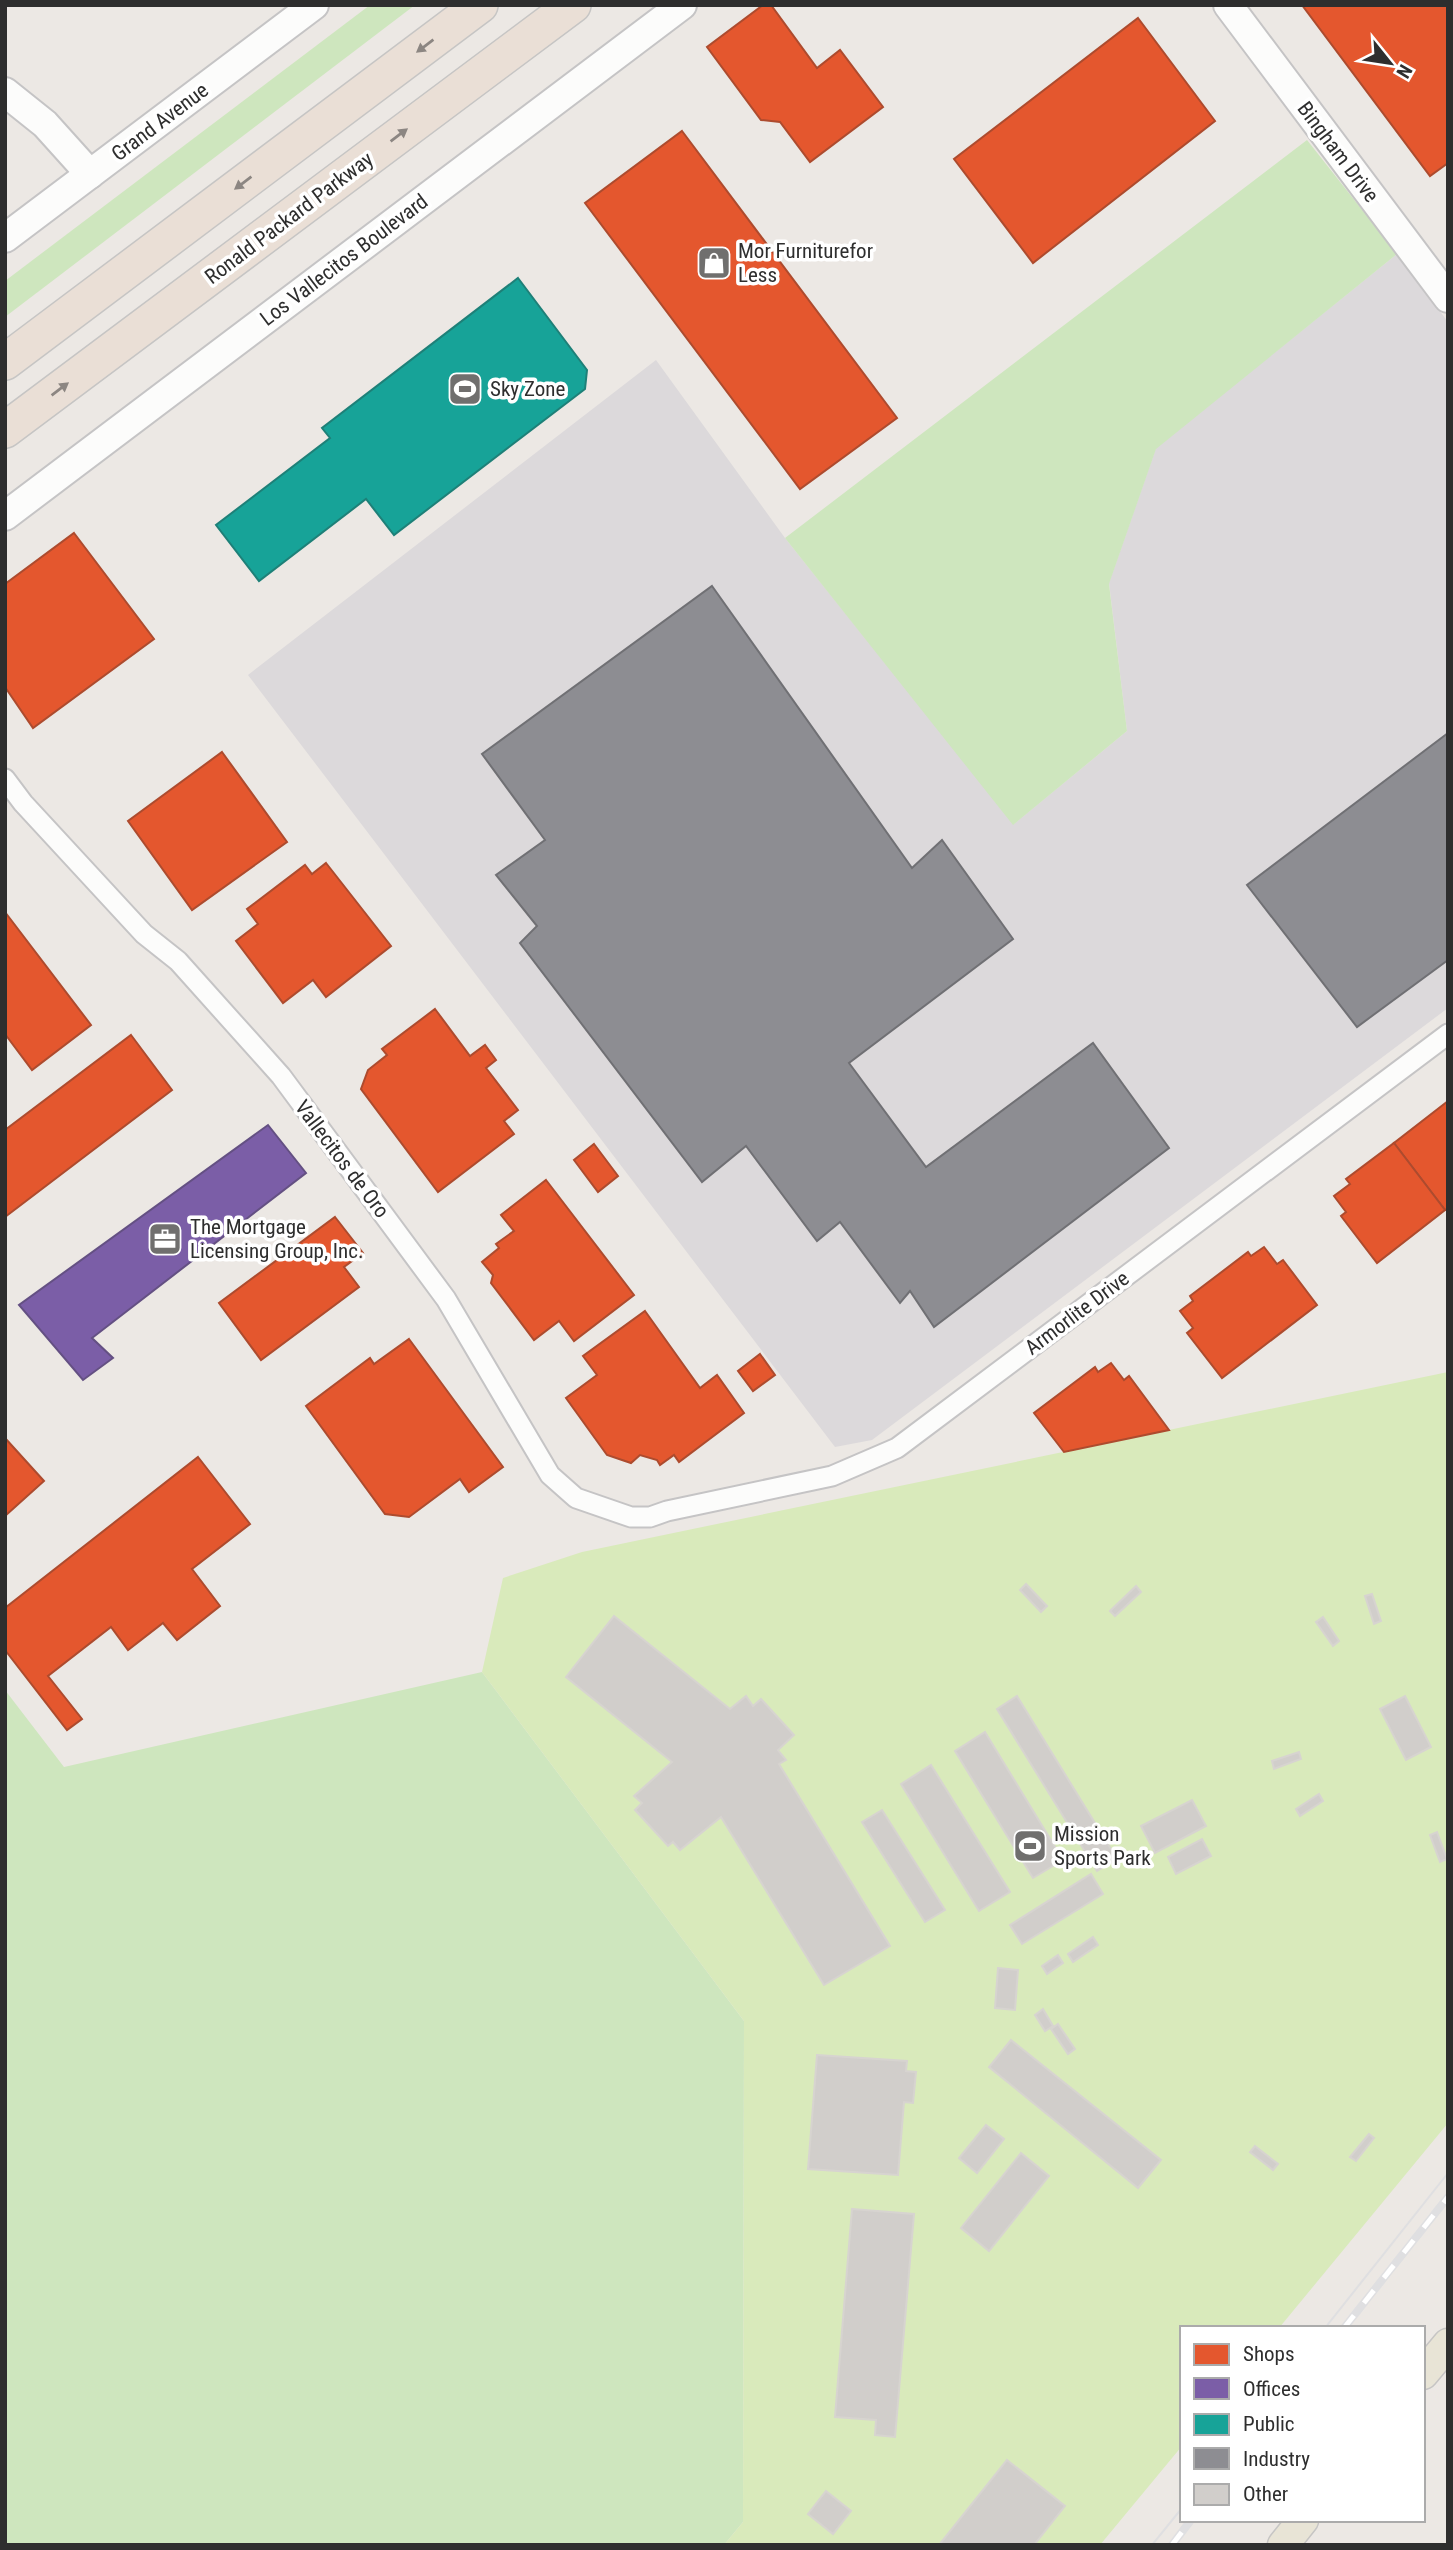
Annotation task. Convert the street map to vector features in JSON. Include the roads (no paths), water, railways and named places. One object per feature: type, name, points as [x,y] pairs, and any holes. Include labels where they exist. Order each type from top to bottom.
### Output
[{"type":"highway","points":[[5,362],[480,5]]},
{"type":"highway","name":"Ronald Packard Parkway","points":[[5,430],[573,5]]},
{"type":"main road","points":[[1425,2372],[1448,2344]]},
{"type":"main road","points":[[1283,2545],[1301,2522]]},
{"type":"street","name":"Grand Avenue","points":[[5,238],[90,174],[287,14],[314,5]]},
{"type":"street","name":"Los Vallecitos Boulevard","points":[[5,516],[682,5]]},
{"type":"street","name":"Bingham Drive","points":[[1228,5],[1448,298]]},
{"type":"street","points":[[5,92],[45,124],[90,174]]},
{"type":"street","name":"Vallecitos de Oro","points":[[5,779],[23,803],[127,915],[178,961],[281,1076],[446,1298],[550,1475],[576,1499],[631,1517],[650,1517],[667,1511]]},
{"type":"street","name":"Armorlite Drive","points":[[667,1511],[832,1476],[897,1448],[1448,1034]]},
{"type":"tram line","points":[[1327,2326],[1448,2173]]},
{"type":"tram line","points":[[1152,2545],[1180,2510]]},
{"type":"railway","points":[[1346,2326],[1448,2197]]},
{"type":"railway","points":[[1172,2545],[1189,2522]]},
{"type":"place","name":"Mor Furniturefor Less","points":[[714,263]]},
{"type":"place","name":"Sky Zone","points":[[465,389]]},
{"type":"place","name":"The Mortgage Licensing Group, Inc.","points":[[165,1239]]},
{"type":"place","name":"Mission Sports Park","points":[[1030,1846]]}]
